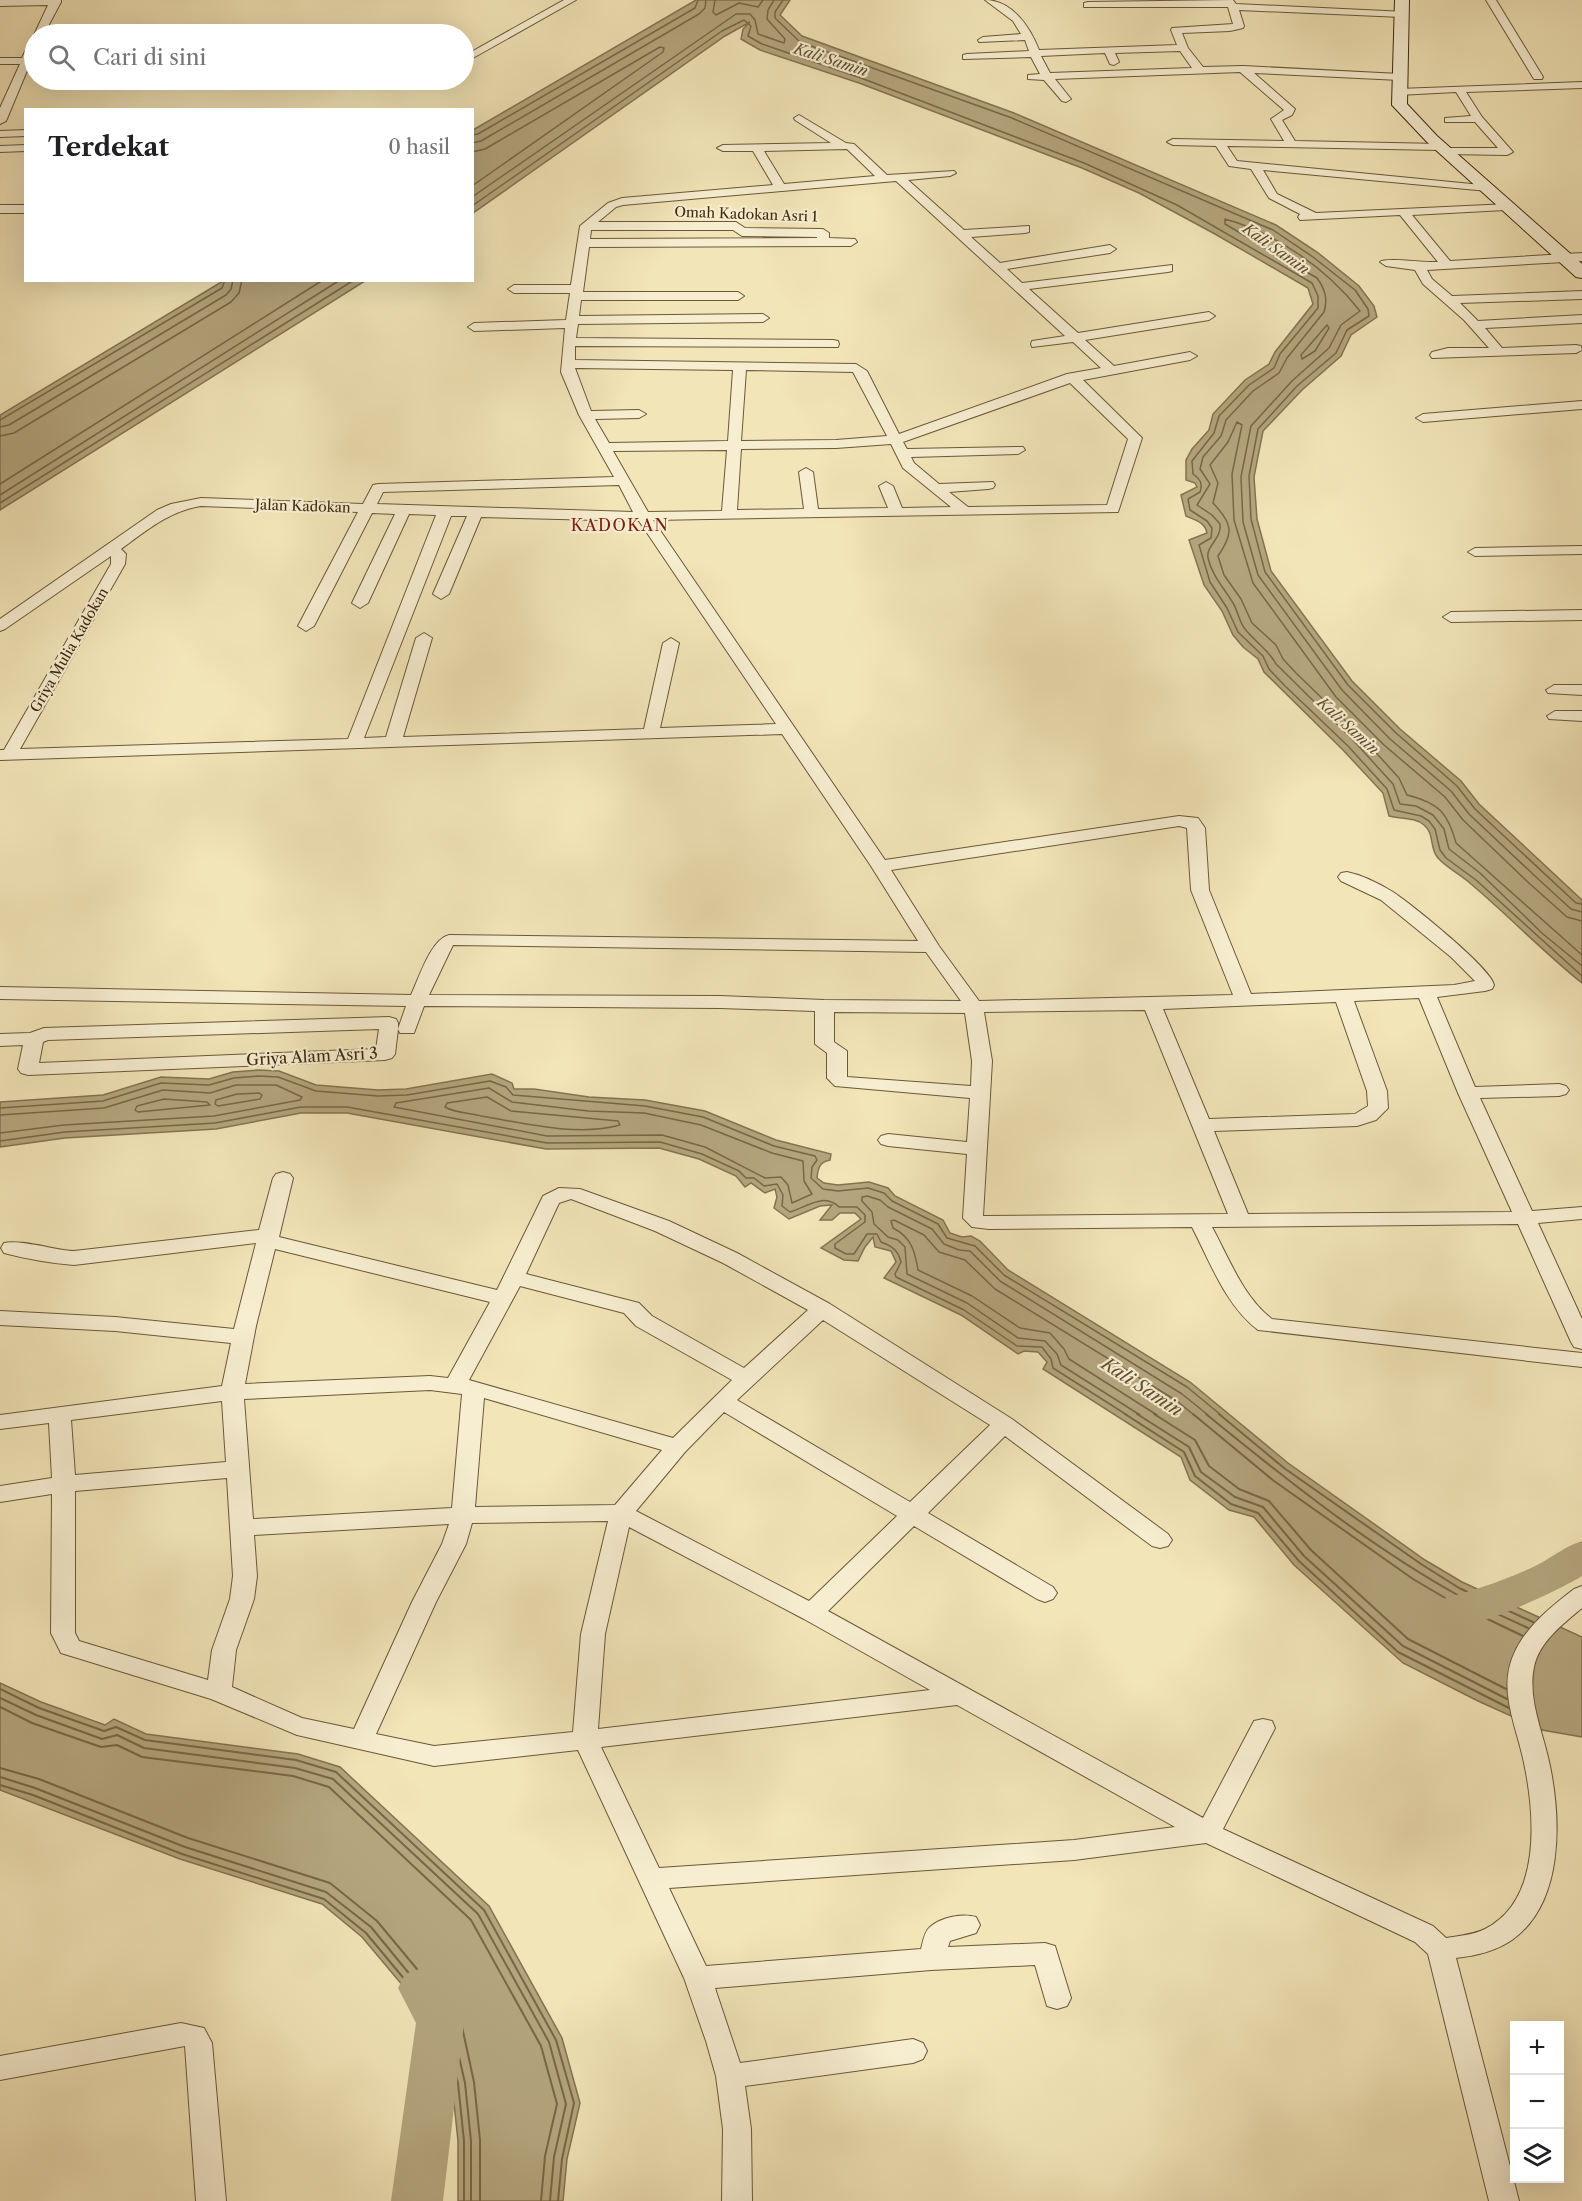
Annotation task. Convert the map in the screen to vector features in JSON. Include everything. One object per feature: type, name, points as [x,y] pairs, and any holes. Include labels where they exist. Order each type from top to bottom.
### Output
[{"type":"street","points":[[474,54],[571,0]]},
{"type":"street","points":[[990,0],[1017,19],[1032,39],[1034,52],[1040,65],[1066,99]]},
{"type":"street","points":[[1491,0],[1538,77]]},
{"type":"street","points":[[0,3],[56,1],[44,24]]},
{"type":"street","points":[[1231,4],[1239,26],[1236,27]]},
{"type":"street","points":[[1170,14],[1231,4],[1402,7],[1400,105],[1443,149],[1582,273]]},
{"type":"street","points":[[1088,5],[1170,14],[1236,27],[1241,33],[1221,38]]},
{"type":"street","points":[[1170,14],[1183,48],[1199,75]]},
{"type":"street","points":[[982,40],[1032,39]]},
{"type":"street","points":[[967,57],[1034,52],[1183,48]]},
{"type":"street","points":[[1109,50],[1121,75]]},
{"type":"street","points":[[0,62],[24,55]]},
{"type":"street","points":[[1243,56],[1245,69],[1290,109],[1288,113],[1276,119],[1290,142]]},
{"type":"street","points":[[1040,65],[1192,60]]},
{"type":"street","points":[[0,121],[16,73],[24,62]]},
{"type":"street","points":[[1032,77],[1199,75],[1245,69],[1291,77],[1460,89],[1582,85]]},
{"type":"street","points":[[1173,142],[1290,142],[1507,152],[1479,119],[1460,89]]},
{"type":"street","points":[[799,118],[842,145],[855,149],[885,179]]},
{"type":"street","points":[[1449,120],[1479,119]]},
{"type":"street","points":[[0,134],[24,134]]},
{"type":"street","points":[[1219,142],[1233,164]]},
{"type":"street","points":[[723,148],[757,149],[842,145]]},
{"type":"street","points":[[0,148],[24,148]]},
{"type":"street","points":[[757,149],[781,189]]},
{"type":"street","points":[[1220,165],[1254,165],[1488,188]]},
{"type":"street","points":[[1254,165],[1273,196],[1308,217],[1505,206]]},
{"type":"street","points":[[950,173],[617,203],[586,226],[569,342],[568,372],[586,415],[644,518],[974,1007],[981,1061],[974,1218],[979,1222],[1241,1222],[1524,1218],[1582,1213]]},
{"type":"street","points":[[899,178],[1111,370]]},
{"type":"street","points":[[0,209],[24,209]]},
{"type":"street","points":[[1403,211],[1429,240],[1446,264]]},
{"type":"street","name":"Omah Kadokan Asri 1","points":[[586,226],[734,226],[742,232],[824,233],[823,242]]},
{"type":"street","points":[[960,234],[1025,229]]},
{"type":"street","name":"Omah Kadokan Asri 1","points":[[584,243],[851,242]]},
{"type":"street","points":[[996,267],[1110,249]]},
{"type":"street","points":[[1386,262],[1419,267],[1582,257]]},
{"type":"street","points":[[1419,267],[1427,281],[1475,325],[1499,352]]},
{"type":"street","points":[[1019,287],[1168,268]]},
{"type":"street","points":[[513,289],[738,296]]},
{"type":"street","points":[[1449,300],[1582,295]]},
{"type":"street","points":[[1037,344],[1209,316]]},
{"type":"street","points":[[474,327],[572,322],[763,318]]},
{"type":"street","points":[[1475,325],[1582,319]]},
{"type":"street","points":[[569,342],[833,344]]},
{"type":"street","points":[[1437,355],[1448,352],[1580,351]]},
{"type":"street","points":[[898,446],[1072,377],[1190,356]]},
{"type":"street","points":[[569,364],[856,368],[871,390],[909,465],[964,511]]},
{"type":"street","points":[[729,516],[740,368]]},
{"type":"street","name":"Jalan Kadokan","points":[[0,626],[162,513],[175,506],[201,502],[644,518],[1113,509],[1135,438],[1072,377]]},
{"type":"street","points":[[1423,418],[1582,405]]},
{"type":"street","points":[[586,415],[639,414]]},
{"type":"street","points":[[603,447],[836,444],[1018,450]]},
{"type":"street","points":[[806,472],[812,515]]},
{"type":"street","points":[[306,626],[375,490],[384,487],[622,481]]},
{"type":"street","points":[[937,488],[988,485]]},
{"type":"street","points":[[886,486],[897,513]]},
{"type":"street","points":[[360,603],[404,510]]},
{"type":"street","points":[[354,743],[445,512]]},
{"type":"street","points":[[441,594],[476,513]]},
{"type":"street","name":"Griya Mulia Kadokan","points":[[5,755],[118,564],[119,554],[111,549]]},
{"type":"street","points":[[1475,552],[1582,550]]},
{"type":"street","points":[[1451,617],[1582,615]]},
{"type":"street","points":[[393,742],[424,638]]},
{"type":"street","points":[[651,734],[671,643]]},
{"type":"street","points":[[1554,690],[1582,690]]},
{"type":"street","points":[[1555,716],[1582,716]]},
{"type":"street","points":[[5,755],[786,729]]},
{"type":"street","points":[[880,866],[1179,821],[1192,822],[1196,828],[1200,890],[1244,1000]]},
{"type":"street","points":[[0,993],[417,1001],[720,1002],[824,1006],[974,1007],[1152,1004],[1426,993],[1481,987],[1486,982],[1457,953],[1387,896],[1347,877]]},
{"type":"street","points":[[407,1029],[417,1001],[444,944],[453,939],[932,947]]},
{"type":"street","points":[[1426,993],[1468,1093],[1582,1342]]},
{"type":"street","points":[[1203,1125],[1357,1120],[1369,1116],[1378,1108],[1377,1091],[1343,996]]},
{"type":"street","points":[[1152,1004],[1241,1222]]},
{"type":"street","points":[[824,1006],[825,1044],[837,1051],[837,1078],[842,1082],[981,1093]]},
{"type":"street","name":"Griya Alam Asri 3","points":[[0,1040],[34,1039],[44,1034],[388,1023],[386,1054],[374,1055],[28,1069],[34,1039]]},
{"type":"street","points":[[1468,1093],[1559,1090]]},
{"type":"street","points":[[888,1140],[978,1149]]},
{"type":"street","points":[[219,1692],[224,1650],[242,1599],[245,1576],[232,1392],[243,1337],[283,1178]]},
{"type":"street","points":[[361,1740],[424,1602],[454,1544],[463,1515],[471,1437],[464,1386],[502,1298],[514,1278],[550,1200],[559,1194],[573,1193],[663,1226],[730,1258],[822,1309],[1005,1424],[1160,1540]]},
{"type":"street","points":[[1199,1222],[1247,1306],[1257,1320],[1266,1325],[1582,1360]]},
{"type":"street","points":[[11,1248],[54,1257],[74,1258],[269,1238],[502,1298]]},
{"type":"street","points":[[514,1278],[631,1308],[644,1321],[747,1379]]},
{"type":"street","points":[[737,2201],[737,2129],[730,2076],[698,1978],[585,1739],[593,1634],[621,1513],[677,1447],[722,1401],[822,1309]]},
{"type":"street","points":[[0,1318],[115,1324],[243,1337]]},
{"type":"street","points":[[0,1422],[232,1392],[430,1383],[464,1386],[677,1447]]},
{"type":"street","points":[[722,1401],[1045,1593]]},
{"type":"street","points":[[60,1415],[64,1484],[63,1633],[70,1647],[219,1692],[297,1726],[434,1756],[961,1695]]},
{"type":"street","points":[[812,1613],[1005,1424]]},
{"type":"street","points":[[0,1494],[64,1484],[236,1468]]},
{"type":"street","points":[[241,1528],[463,1515],[621,1513],[812,1613],[858,1641],[961,1695],[1208,1833],[1424,1934],[1440,1949],[1504,2201]]},
{"type":"street","points":[[1440,1949],[1461,1947],[1489,1940],[1508,1928],[1524,1908],[1533,1887],[1545,1839],[1545,1807],[1520,1677],[1534,1640],[1582,1595]]},
{"type":"street","points":[[1208,1833],[1263,1728]]},
{"type":"street","points":[[651,1879],[1074,1850],[1208,1833]]},
{"type":"street","points":[[931,1959],[938,1935],[948,1929],[968,1924]]},
{"type":"street","points":[[698,1978],[931,1959],[1045,1954],[1057,1998]]},
{"type":"street","points":[[0,2067],[182,2034],[194,2036],[198,2043],[201,2060],[212,2201]]},
{"type":"street","points":[[730,2076],[913,2051]]},
{"type":"water","points":[[696,0],[790,0],[780,15],[802,36],[1014,113],[1276,225],[1317,252],[1359,286],[1374,306],[1377,317],[1351,335],[1341,356],[1302,390],[1263,431],[1254,477],[1257,519],[1271,571],[1352,681],[1400,729],[1461,781],[1479,804],[1582,900],[1582,983],[1485,896],[1442,862],[1435,854],[1430,833],[1424,825],[1412,819],[1389,816],[1383,793],[1264,672],[1258,659],[1233,635],[1222,611],[1204,585],[1189,540],[1207,533],[1202,524],[1186,516],[1181,495],[1197,487],[1195,483],[1186,480],[1186,460],[1192,449],[1209,430],[1213,414],[1245,380],[1269,364],[1275,352],[1313,304],[1308,288],[1139,193],[1082,168],[859,83],[760,50],[741,39],[743,29],[750,22],[725,36],[474,212],[474,129]]},
{"type":"water","points":[[221,282],[363,282],[0,510],[0,415]]},
{"type":"water","points":[[279,1071],[316,1085],[378,1090],[406,1089],[492,1074],[512,1083],[514,1089],[645,1100],[705,1111],[776,1140],[831,1154],[830,1160],[822,1164],[818,1171],[817,1178],[824,1183],[838,1185],[869,1182],[888,1188],[895,1196],[943,1220],[950,1233],[962,1237],[971,1236],[980,1241],[1008,1270],[1190,1382],[1288,1463],[1425,1560],[1462,1582],[1582,1637],[1582,1737],[1542,1730],[1403,1663],[1294,1565],[1254,1517],[1229,1510],[1190,1480],[1181,1457],[1043,1369],[1047,1362],[1038,1352],[1024,1351],[1018,1354],[961,1315],[884,1278],[896,1262],[891,1251],[875,1247],[873,1237],[858,1261],[844,1260],[821,1248],[861,1219],[855,1213],[840,1213],[832,1220],[820,1220],[832,1205],[820,1206],[789,1219],[774,1208],[777,1197],[775,1189],[765,1193],[751,1183],[745,1187],[736,1176],[699,1159],[659,1148],[546,1149],[347,1113],[301,1113],[216,1129],[65,1138],[0,1147],[0,1102],[103,1095],[161,1077],[209,1079],[233,1072]]},
{"type":"water","points":[[0,1683],[41,1702],[105,1725],[114,1719],[146,1734],[298,1754],[340,1767],[489,1906],[562,2038],[580,2103],[567,2159],[563,2201],[458,2201],[458,2141],[452,2084],[440,2030],[362,1937],[322,1904],[180,1859],[0,1790]]},
{"type":"waterway","name":"Kali Samin","points":[[1451,1612],[1469,1609],[1552,1575],[1582,1556]]},
{"type":"waterway","points":[[417,2201],[440,2023],[422,1988]]},
{"type":"district","name":"KADOKAN","points":[[620,525]]}]
